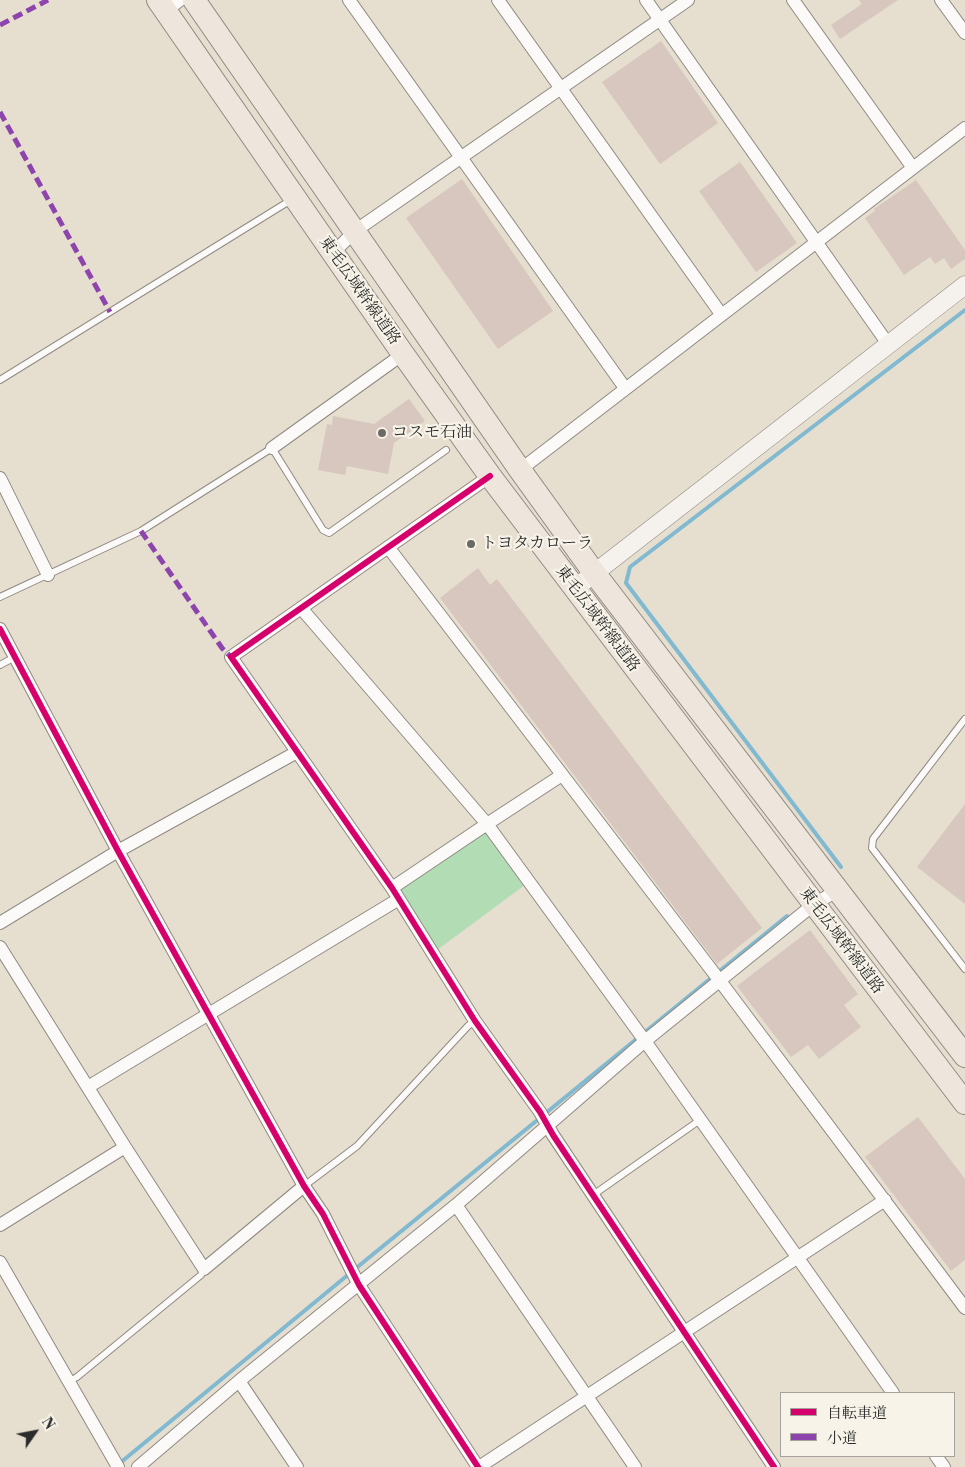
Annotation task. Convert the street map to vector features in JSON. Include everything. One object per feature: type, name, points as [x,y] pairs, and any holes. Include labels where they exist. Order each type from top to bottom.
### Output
[{"type":"highway","name":"東毛広域幹線道路","points":[[194,0],[520,470],[595,574],[965,1056]]},
{"type":"highway","name":"東毛広域幹線道路","points":[[168,4],[295,198],[490,476],[813,905],[965,1103]]},
{"type":"street","points":[[349,0],[625,388]]},
{"type":"street","points":[[498,0],[721,314]]},
{"type":"street","points":[[646,0],[888,344]]},
{"type":"street","points":[[333,253],[355,231],[688,0]]},
{"type":"street","points":[[794,0],[912,168]]},
{"type":"street","points":[[941,0],[965,33]]},
{"type":"street","points":[[520,470],[965,128]]},
{"type":"street","points":[[574,589],[965,285]]},
{"type":"street","points":[[272,448],[403,354]]},
{"type":"street","points":[[490,476],[231,657],[396,894],[475,1021],[540,1112],[774,1467]]},
{"type":"street","points":[[0,478],[48,574]]},
{"type":"street","points":[[388,547],[720,981],[965,1308]]},
{"type":"street","points":[[301,608],[486,824],[645,1041],[892,1392]]},
{"type":"street","points":[[0,629],[118,851],[304,1186],[323,1214],[359,1285],[478,1467],[885,1200]]},
{"type":"street","points":[[0,923],[118,851],[297,752]]},
{"type":"street","points":[[88,1087],[208,1015],[396,894],[486,824],[562,775]]},
{"type":"street","points":[[138,1467],[239,1381],[456,1206],[547,1124],[645,1041],[813,905],[838,890]]},
{"type":"street","points":[[0,947],[204,1269],[304,1186]]},
{"type":"street","points":[[0,1224],[125,1147]]},
{"type":"street","points":[[456,1206],[635,1467]]},
{"type":"street","points":[[0,1262],[116,1463]]},
{"type":"street","points":[[239,1381],[297,1467]]},
{"type":"lane","points":[[0,380],[295,198]]},
{"type":"lane","points":[[0,597],[141,531],[272,448],[323,530],[328,533],[446,450]]},
{"type":"lane","points":[[0,664],[15,657]]},
{"type":"lane","points":[[965,719],[873,839],[872,848],[965,969]]},
{"type":"lane","points":[[304,1186],[357,1146],[468,1026],[475,1021]]},
{"type":"lane","points":[[593,1194],[700,1120]]},
{"type":"lane","points":[[68,1382],[77,1377],[201,1275],[204,1269]]},
{"type":"green space","points":[[487,824],[529,882],[433,953],[392,888]]},
{"type":"building","points":[[859,0],[898,0],[840,39],[831,25],[862,4]]},
{"type":"building","points":[[661,41],[718,123],[660,164],[602,82]]},
{"type":"building","points":[[740,162],[797,243],[756,272],[699,191]]},
{"type":"building","points":[[462,179],[553,311],[498,349],[406,218]]},
{"type":"building","points":[[916,180],[965,250],[965,259],[951,269],[944,258],[935,264],[930,257],[904,275],[865,218],[875,211],[874,209]]},
{"type":"building","points":[[409,399],[425,421],[394,443],[388,474],[347,466],[345,475],[318,470],[327,424],[332,425],[333,416],[374,424]]},
{"type":"building","points":[[478,568],[490,585],[497,579],[762,928],[717,964],[440,598]]},
{"type":"building","points":[[965,804],[965,904],[917,867]]},
{"type":"building","points":[[810,930],[858,994],[844,1005],[861,1027],[819,1059],[808,1045],[791,1057],[737,986]]},
{"type":"building","points":[[918,1117],[965,1179],[965,1260],[951,1271],[865,1157]]},
{"type":"waterway","points":[[841,867],[626,583],[630,567],[965,310]]},
{"type":"waterway","points":[[355,1269],[787,916]]},
{"type":"waterway","points":[[120,1463],[349,1274]]},
{"type":"marked path","points":[[0,25],[48,0]]},
{"type":"marked path","points":[[0,112],[110,312]]},
{"type":"marked path","points":[[141,531],[222,648],[231,657]]},
{"type":"cycle path","points":[[490,476],[231,657],[392,888],[475,1021],[540,1112],[553,1135],[774,1467]]},
{"type":"cycle path","points":[[0,629],[118,851],[304,1186],[323,1214],[359,1285],[478,1467]]},
{"type":"place","name":"コスモ石油","points":[[382,433]]},
{"type":"place","name":"トヨタカローラ","points":[[471,544]]}]
